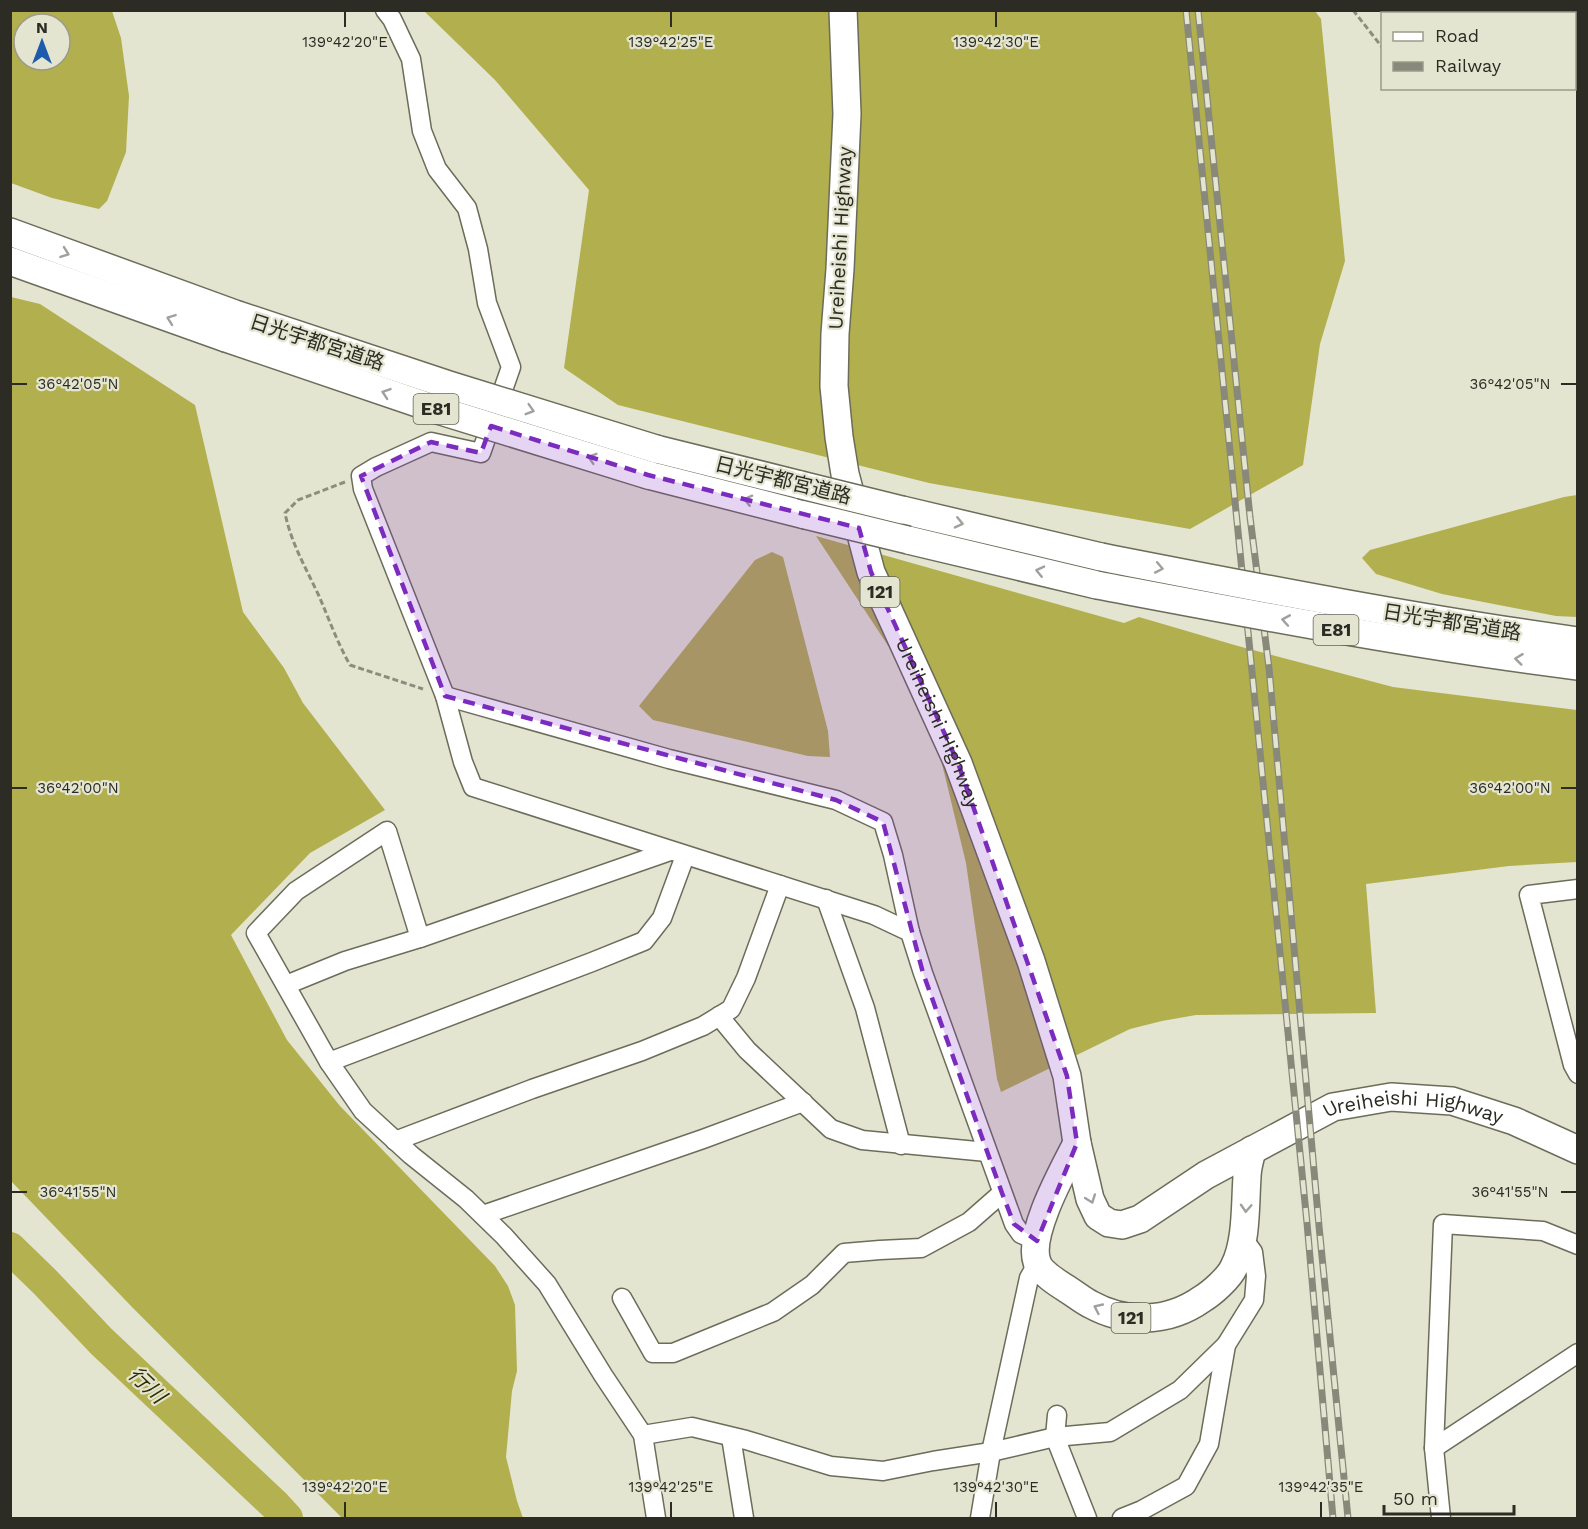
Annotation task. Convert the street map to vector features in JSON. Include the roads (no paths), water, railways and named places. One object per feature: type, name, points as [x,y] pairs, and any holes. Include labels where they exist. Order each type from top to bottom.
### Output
[{"type":"highway","name":"Ureiheishi Highway","points":[[843,10],[847,114],[834,386],[845,474],[871,572],[958,763],[1031,961],[1067,1076],[1077,1143],[1090,1199],[1098,1216],[1109,1223],[1122,1225],[1140,1219],[1206,1175],[1333,1107],[1391,1097],[1452,1101],[1514,1121],[1578,1150]]},
{"type":"highway","name":"日光宇都宮道路","points":[[10,232],[230,326],[441,411],[648,475],[1097,585],[1488,655],[1578,666]]},
{"type":"highway","name":"日光宇都宮道路","points":[[10,261],[230,326],[448,385],[656,449],[902,510],[1101,557],[1357,606],[1578,641]]},
{"type":"highway","points":[[1037,1253],[1040,1224],[1053,1191],[1077,1143]]},
{"type":"highway","name":"121","points":[[1037,1253],[1055,1281],[1090,1304],[1110,1313],[1135,1319],[1176,1314],[1211,1293],[1234,1269],[1246,1213],[1247,1175],[1252,1150]]},
{"type":"street","points":[[384,10],[392,19],[411,59],[422,131],[437,169],[467,208],[478,249],[487,303],[511,367],[481,453],[431,442],[361,476],[363,489],[445,696],[463,762],[473,787],[826,899],[874,915],[910,932]]},
{"type":"street","points":[[445,696],[669,759],[836,800],[883,822],[893,855],[910,932],[923,973],[1014,1224],[1037,1253],[1029,1278],[991,1452],[980,1518]]},
{"type":"street","points":[[420,938],[387,831],[296,891],[256,933],[329,1062],[363,1111],[411,1155],[466,1199],[547,1284],[643,1435],[656,1518]]},
{"type":"street","points":[[286,985],[345,961],[678,853]]},
{"type":"street","points":[[329,1062],[644,941],[662,918],[678,853]]},
{"type":"street","points":[[395,1141],[532,1089],[642,1051],[703,1026],[719,1016],[731,1008],[746,978],[780,885]]},
{"type":"street","points":[[1578,889],[1529,895],[1573,1065],[1578,1074]]},
{"type":"street","points":[[826,899],[865,1008],[901,1145]]},
{"type":"street","points":[[719,1016],[747,1050],[831,1130],[862,1140],[987,1152]]},
{"type":"street","points":[[483,1215],[803,1102]]},
{"type":"street","points":[[622,1298],[653,1353],[673,1353],[773,1312],[812,1285],[844,1253],[921,1248],[969,1222],[1002,1193]]},
{"type":"street","points":[[1441,1518],[1434,1448],[1443,1224],[1543,1231],[1578,1245]]},
{"type":"street","points":[[643,1435],[692,1427],[831,1466],[883,1471],[991,1452],[1055,1437],[1110,1432],[1180,1390],[1226,1345],[1254,1300],[1256,1276],[1253,1252],[1242,1237]]},
{"type":"street","points":[[1122,1518],[1186,1486],[1209,1444],[1226,1345]]},
{"type":"street","points":[[1434,1448],[1578,1353]]},
{"type":"street","points":[[1057,1415],[1055,1437],[1087,1518]]},
{"type":"street","points":[[731,1437],[744,1518]]},
{"type":"waterway","name":"行川","points":[[10,1248],[101,1341],[287,1518]]},
{"type":"railway","points":[[1186,10],[1307,1223],[1333,1518]]},
{"type":"railway","points":[[1198,10],[1250,517],[1269,668],[1319,1226],[1348,1518]]}]
